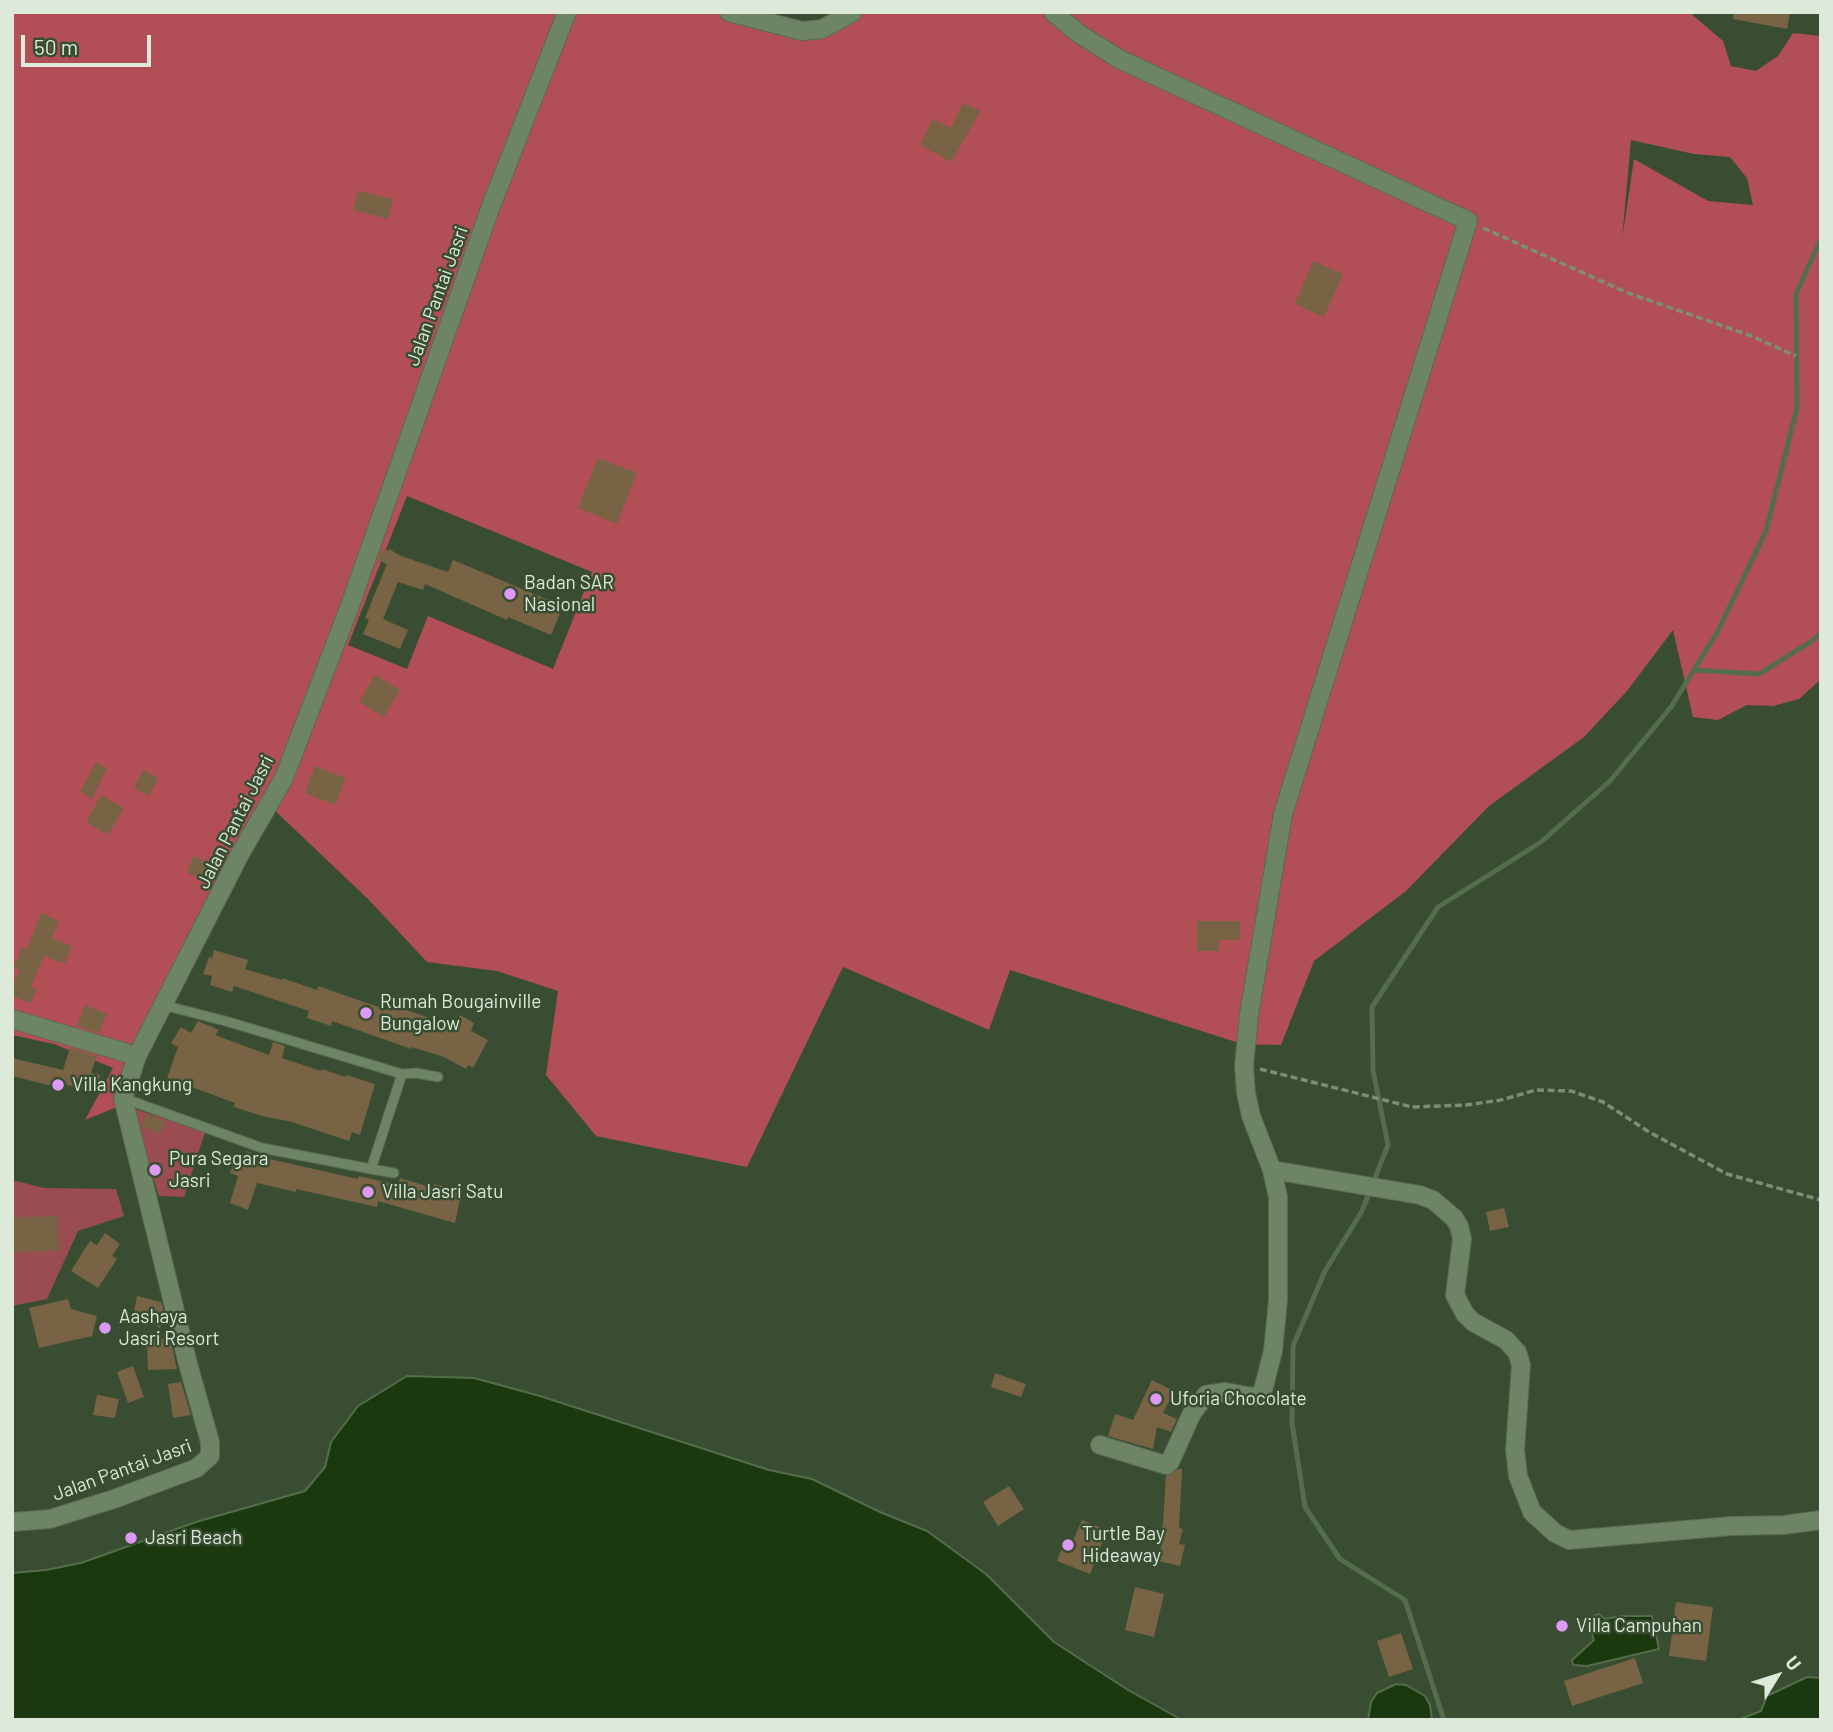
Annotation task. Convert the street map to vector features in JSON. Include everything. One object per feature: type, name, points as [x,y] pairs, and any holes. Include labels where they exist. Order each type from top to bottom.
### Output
[{"type":"street","name":"Jalan Pantai Jasri","points":[[12,1522],[50,1519],[114,1499],[197,1468],[210,1456],[210,1442],[188,1364],[123,1098],[137,1056],[240,854],[284,778],[353,595],[491,206],[567,12]]},
{"type":"street","points":[[729,12],[802,32],[822,29],[853,12]]},
{"type":"street","points":[[1053,12],[1078,33],[1119,59],[1394,189],[1468,221],[1283,814],[1249,1014],[1244,1066],[1251,1116],[1272,1170],[1278,1197],[1278,1300],[1273,1350],[1263,1390],[1254,1397],[1224,1392],[1206,1395],[1192,1413],[1170,1462],[1166,1465],[1100,1444]]},
{"type":"street","points":[[12,1019],[137,1056]]},
{"type":"street","points":[[1272,1170],[1433,1200],[1454,1218],[1462,1239],[1455,1294],[1458,1302],[1473,1322],[1506,1340],[1517,1352],[1521,1365],[1515,1450],[1518,1476],[1532,1512],[1544,1525],[1570,1540],[1821,1520]]},
{"type":"lane","points":[[163,1005],[402,1074],[416,1073],[438,1077]]},
{"type":"lane","points":[[371,1169],[402,1074]]},
{"type":"lane","points":[[123,1098],[262,1147],[394,1173]]},
{"type":"path","points":[[1468,221],[1628,293],[1749,335],[1796,356]]},
{"type":"path","points":[[1244,1066],[1412,1107],[1466,1105],[1501,1100],[1536,1090],[1571,1091],[1603,1102],[1649,1132],[1727,1174],[1821,1200]]},
{"type":"shaded area","points":[[12,12],[739,12],[808,31],[847,12],[1689,12],[1723,41],[1731,66],[1756,71],[1778,56],[1793,33],[1821,36],[1821,679],[1799,699],[1773,706],[1747,705],[1718,720],[1693,717],[1673,630],[1627,691],[1584,737],[1489,806],[1406,891],[1314,961],[1281,1045],[1242,1044],[1010,970],[989,1030],[843,967],[747,1167],[596,1136],[546,1075],[558,991],[497,971],[427,962],[369,900],[269,805],[122,1105],[85,1120],[113,1068],[54,1044],[12,1035]],"holes":[[[1631,140],[1694,154],[1730,157],[1747,178],[1753,205],[1708,201],[1634,159],[1622,239]],[[407,496],[592,572],[553,669],[428,616],[407,669],[348,645]]]},
{"type":"shaded area","points":[[135,1109],[205,1132],[184,1197],[159,1196],[133,1116]]},
{"type":"shaded area","points":[[12,1180],[44,1188],[116,1189],[124,1216],[78,1231],[47,1299],[12,1306]]},
{"type":"shaded area","points":[[407,1376],[474,1378],[540,1396],[769,1470],[812,1479],[927,1531],[986,1574],[1054,1642],[1128,1690],[1182,1720],[12,1720],[12,1573],[81,1563],[196,1522],[305,1491],[325,1467],[331,1442],[358,1406]]},
{"type":"shaded area","points":[[1599,1614],[1605,1619],[1652,1616],[1659,1649],[1587,1666],[1573,1665],[1572,1660],[1594,1640],[1587,1619]]},
{"type":"shaded area","points":[[1807,1677],[1821,1678],[1821,1720],[1738,1720],[1761,1711],[1767,1696]]},
{"type":"shaded area","points":[[1396,1684],[1406,1685],[1425,1696],[1430,1705],[1432,1720],[1368,1720],[1371,1702],[1377,1693]]},
{"type":"building","points":[[1734,12],[1790,12],[1787,29],[1733,19]]},
{"type":"building","points":[[963,103],[981,111],[951,162],[920,145],[933,119],[951,128]]},
{"type":"building","points":[[358,191],[393,199],[388,219],[353,210]]},
{"type":"building","points":[[1313,261],[1343,274],[1324,317],[1295,304]]},
{"type":"building","points":[[598,458],[637,473],[617,524],[578,508]]},
{"type":"building","points":[[382,549],[389,549],[401,556],[448,572],[453,560],[563,606],[551,635],[508,617],[507,620],[425,584],[423,590],[398,582],[383,619],[408,630],[400,649],[363,634],[369,620],[365,618],[387,564],[378,560]]},
{"type":"building","points":[[375,675],[400,690],[384,717],[359,702]]},
{"type":"building","points":[[96,762],[107,768],[92,799],[80,792]]},
{"type":"building","points":[[315,766],[346,778],[335,805],[305,793]]},
{"type":"building","points":[[143,770],[158,778],[149,796],[134,788]]},
{"type":"building","points":[[101,795],[124,808],[108,835],[86,822]]},
{"type":"building","points":[[193,856],[213,864],[207,880],[187,873]]},
{"type":"building","points":[[41,913],[59,921],[52,938],[72,946],[65,964],[44,956],[31,987],[37,989],[31,1003],[12,996],[20,970],[14,968],[22,947],[27,949]]},
{"type":"building","points":[[1197,921],[1240,921],[1240,940],[1219,940],[1219,951],[1197,951]]},
{"type":"building","points":[[214,950],[248,960],[245,969],[317,990],[318,986],[387,1010],[390,1004],[455,1027],[460,1015],[474,1023],[471,1031],[488,1040],[473,1068],[468,1065],[466,1069],[444,1057],[412,1047],[411,1049],[332,1021],[331,1026],[307,1018],[309,1011],[234,986],[232,992],[210,985],[212,976],[203,974]]},
{"type":"building","points":[[85,1005],[107,1014],[99,1033],[77,1026]]},
{"type":"building","points":[[198,1021],[219,1030],[215,1035],[269,1055],[273,1042],[285,1046],[282,1058],[375,1084],[360,1135],[352,1132],[349,1141],[292,1122],[262,1116],[167,1078],[178,1047],[171,1043],[181,1027],[191,1033]]},
{"type":"building","points":[[70,1048],[97,1056],[91,1073],[100,1075],[95,1093],[57,1082],[56,1087],[12,1076],[12,1058],[63,1070]]},
{"type":"building","points":[[147,1114],[165,1122],[160,1134],[142,1126]]},
{"type":"building","points":[[246,1151],[265,1158],[358,1179],[359,1176],[398,1185],[400,1178],[433,1188],[434,1184],[462,1190],[455,1223],[378,1201],[377,1207],[257,1183],[248,1210],[230,1203],[238,1176],[230,1173],[235,1160],[242,1163]]},
{"type":"building","points":[[1504,1208],[1509,1227],[1490,1231],[1486,1212]]},
{"type":"building","points":[[58,1216],[59,1251],[12,1252],[12,1218]]},
{"type":"building","points":[[105,1233],[120,1244],[112,1256],[117,1259],[98,1288],[71,1271],[90,1241],[97,1245]]},
{"type":"building","points":[[137,1296],[161,1302],[164,1312],[160,1328],[134,1311]]},
{"type":"building","points":[[68,1299],[71,1309],[97,1316],[92,1336],[39,1348],[29,1308]]},
{"type":"building","points":[[170,1338],[177,1369],[148,1370],[147,1340]]},
{"type":"building","points":[[133,1366],[144,1397],[128,1403],[117,1372]]},
{"type":"building","points":[[995,1373],[1026,1384],[1021,1397],[991,1387]]},
{"type":"building","points":[[1152,1380],[1174,1391],[1163,1413],[1177,1419],[1171,1432],[1157,1427],[1153,1449],[1108,1436],[1115,1414],[1133,1420]]},
{"type":"building","points":[[181,1382],[191,1415],[173,1418],[168,1384]]},
{"type":"building","points":[[97,1395],[119,1399],[115,1418],[93,1415]]},
{"type":"building","points":[[1182,1469],[1179,1528],[1183,1529],[1179,1544],[1185,1545],[1180,1566],[1158,1561],[1163,1539],[1160,1538],[1166,1476]]},
{"type":"building","points":[[1009,1486],[1024,1509],[998,1526],[983,1502]]},
{"type":"building","points":[[1082,1520],[1107,1530],[1090,1574],[1057,1561],[1065,1540],[1072,1543]]},
{"type":"building","points":[[1135,1587],[1164,1594],[1154,1637],[1125,1630]]},
{"type":"building","points":[[1676,1602],[1713,1607],[1706,1661],[1669,1656]]},
{"type":"building","points":[[1401,1633],[1413,1669],[1389,1677],[1377,1641]]},
{"type":"building","points":[[1635,1658],[1643,1683],[1572,1706],[1564,1681]]},
{"type":"waterway","points":[[1444,1720],[1405,1600],[1340,1559],[1305,1507],[1292,1423],[1293,1346],[1325,1271],[1362,1211],[1388,1145],[1373,1070],[1372,1007],[1438,907],[1541,842],[1610,781],[1671,707],[1717,633],[1766,531],[1797,408],[1796,294],[1821,239]]},
{"type":"waterway","points":[[1694,670],[1759,674],[1821,633]]},
{"type":"place","name":"Badan SAR Nasional","points":[[510,594]]},
{"type":"place","name":"Rumah Bougainville Bungalow","points":[[366,1013]]},
{"type":"place","name":"Villa Kangkung","points":[[58,1085]]},
{"type":"place","name":"Pura Segara Jasri","points":[[155,1170]]},
{"type":"place","name":"Villa Jasri Satu","points":[[368,1192]]},
{"type":"place","name":"Aashaya Jasri Resort","points":[[105,1328]]},
{"type":"place","name":"Uforia Chocolate","points":[[1156,1399]]},
{"type":"place","name":"Jasri Beach","points":[[131,1538]]},
{"type":"place","name":"Turtle Bay Hideaway","points":[[1068,1545]]},
{"type":"place","name":"Villa Campuhan","points":[[1562,1626]]}]
